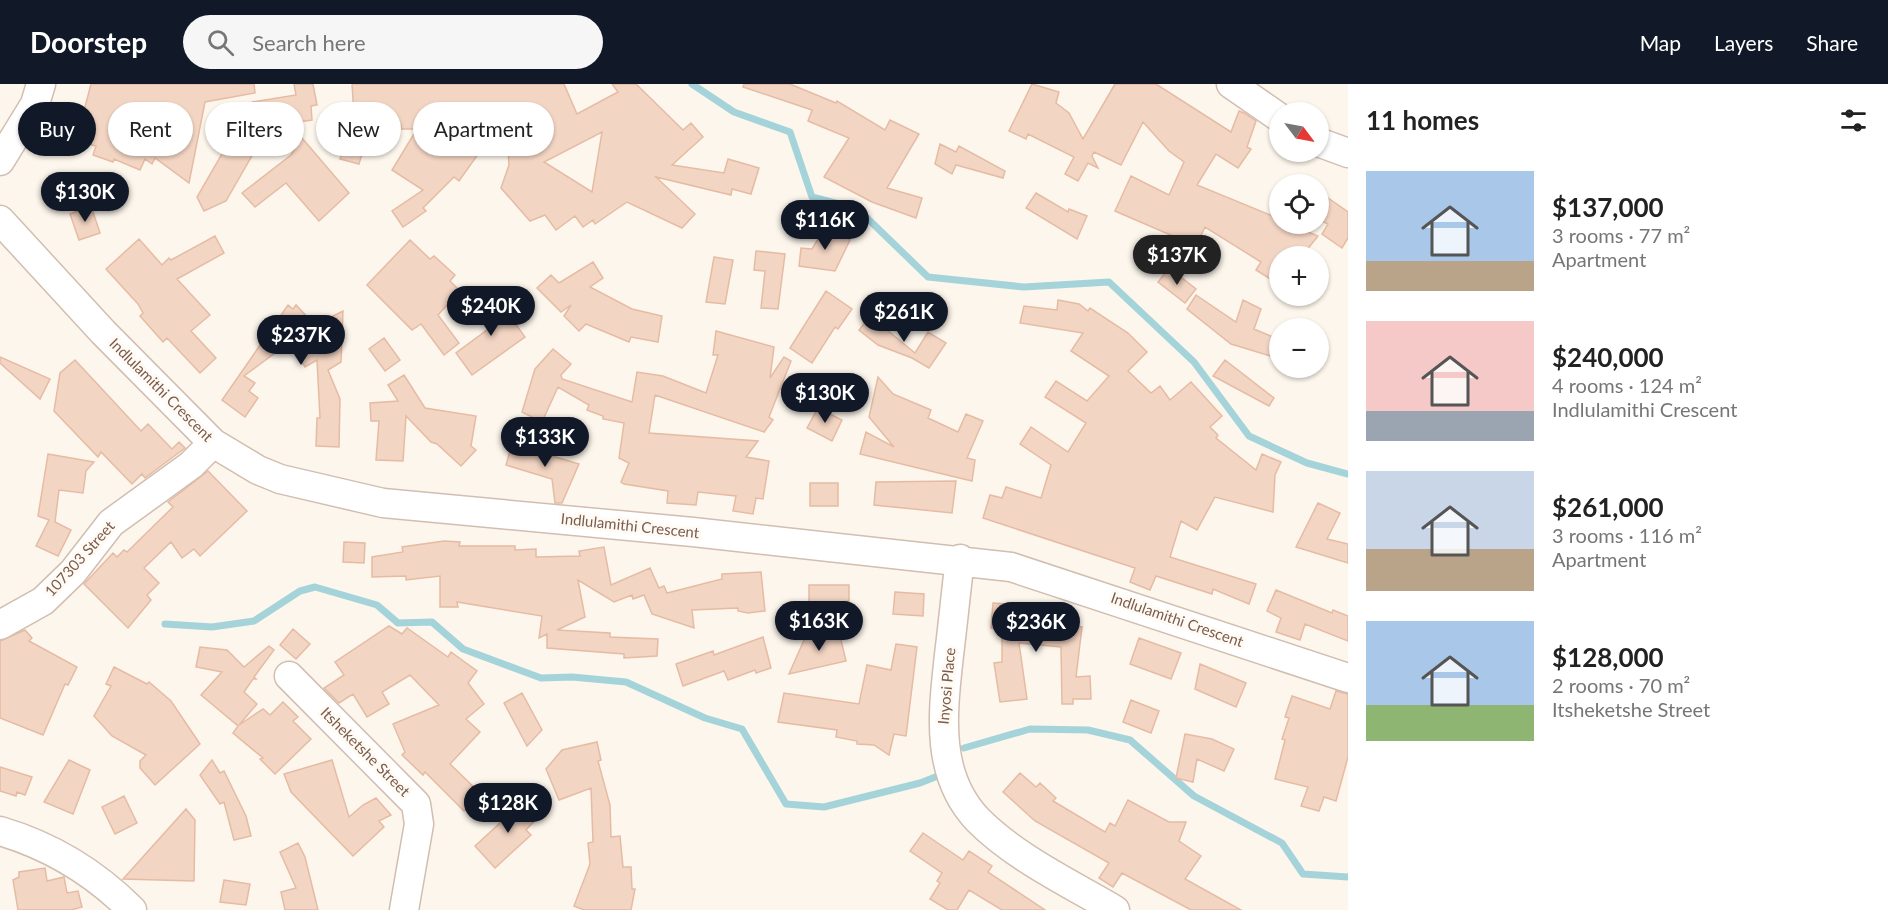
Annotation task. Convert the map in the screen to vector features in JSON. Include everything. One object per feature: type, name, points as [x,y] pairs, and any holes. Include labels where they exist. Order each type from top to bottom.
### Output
[{"type":"street","points":[[0,161],[35,104],[41,84]]},
{"type":"street","points":[[1231,84],[1269,110]]},
{"type":"street","points":[[1329,146],[1348,153]]},
{"type":"street","name":"Indlulamithi Crescent","points":[[0,220],[110,339],[213,443],[258,470],[280,479],[365,500],[960,559],[1011,567],[1348,678]]},
{"type":"street","name":"107303 Street","points":[[0,625],[43,601],[73,572],[111,524],[183,471],[213,443]]},
{"type":"street","name":"Inyosi Place","points":[[960,559],[942,722],[951,773],[973,813],[1007,844],[1116,910]]},
{"type":"street","name":"Itsheketshe Street","points":[[289,676],[416,804],[419,824],[404,910]]},
{"type":"street","points":[[0,831],[48,848],[80,866],[132,910]]},
{"type":"building","points":[[91,84],[254,84],[255,93],[205,102],[189,183],[155,158],[152,164],[145,159],[140,170],[114,159],[113,162],[96,156],[96,102],[86,102]]},
{"type":"building","points":[[294,84],[313,84],[316,102],[316,105],[311,106],[312,120],[304,121],[304,102],[252,102],[296,95]]},
{"type":"building","points":[[352,84],[564,84],[577,114],[618,92],[612,84],[636,84],[683,130],[691,123],[703,137],[672,165],[724,173],[728,159],[759,168],[751,194],[732,189],[731,195],[656,177],[695,214],[682,228],[627,202],[595,224],[593,220],[583,227],[575,216],[556,230],[545,215],[530,221],[501,188],[509,165],[508,156],[554,156],[554,102],[413,102],[413,129],[401,129],[401,102],[353,102]],"holes":[[[602,132],[592,192],[544,162]]]},
{"type":"building","points":[[744,84],[790,84],[836,103],[837,101],[885,130],[890,120],[919,134],[887,188],[922,198],[916,218],[872,202],[824,177],[849,138],[808,121],[812,110],[743,87]]},
{"type":"building","points":[[1032,84],[1059,92],[1056,103],[1069,113],[1083,139],[1115,84],[1156,84],[1231,132],[1239,111],[1256,121],[1247,147],[1251,149],[1238,168],[1216,154],[1197,185],[1269,214],[1269,234],[1313,234],[1318,236],[1310,246],[1269,246],[1269,278],[1256,270],[1261,262],[1205,227],[1196,246],[1115,211],[1131,176],[1169,195],[1184,162],[1169,151],[1143,122],[1121,165],[1094,152],[1092,156],[1098,168],[1088,163],[1078,181],[1065,174],[1074,157],[1028,134],[1026,139],[1009,131]]},
{"type":"building","points":[[413,136],[413,156],[477,156],[459,181],[454,177],[423,208],[426,211],[403,227],[392,211],[423,190],[392,170]]},
{"type":"building","points":[[304,140],[349,193],[319,221],[286,183],[255,207],[242,193],[290,156],[304,156]]},
{"type":"building","points":[[940,144],[956,152],[959,146],[1005,171],[1003,178],[956,165],[952,174],[935,164]]},
{"type":"building","points":[[221,156],[252,156],[226,201],[204,211],[197,197]]},
{"type":"building","points":[[341,156],[361,156],[359,164],[340,159]]},
{"type":"building","points":[[1036,193],[1068,212],[1069,209],[1087,216],[1077,239],[1026,208]]},
{"type":"building","points":[[1329,199],[1348,212],[1348,238],[1342,248],[1322,234],[1329,234]]},
{"type":"building","points":[[91,206],[100,233],[79,240],[70,214]]},
{"type":"building","points":[[826,226],[850,240],[835,271],[799,266],[801,248],[812,249]]},
{"type":"building","points":[[215,236],[224,253],[177,279],[210,315],[191,331],[216,358],[200,373],[167,338],[163,342],[140,316],[143,313],[138,304],[106,269],[139,239],[162,265],[169,258],[171,260]]},
{"type":"building","points":[[410,240],[430,259],[434,256],[455,275],[450,281],[460,291],[438,315],[459,343],[444,355],[421,324],[412,330],[367,285]]},
{"type":"building","points":[[756,251],[785,254],[778,309],[761,308],[765,271],[754,270]]},
{"type":"building","points":[[714,257],[733,260],[725,304],[706,302]]},
{"type":"building","points":[[593,262],[603,278],[590,287],[632,309],[662,316],[658,342],[631,337],[629,342],[586,324],[579,331],[564,316],[571,305],[561,312],[537,288],[551,275],[559,283]]},
{"type":"building","points":[[1169,268],[1196,289],[1185,303],[1158,282]]},
{"type":"building","points":[[491,290],[525,337],[472,375],[456,353],[495,324],[478,301]]},
{"type":"building","points":[[826,291],[852,309],[838,329],[835,327],[812,363],[790,348]]},
{"type":"building","points":[[1196,295],[1236,322],[1243,300],[1261,309],[1254,329],[1269,335],[1269,356],[1231,344],[1187,309]]},
{"type":"building","points":[[1058,300],[1079,304],[1088,311],[1090,308],[1128,333],[1147,352],[1128,371],[1151,393],[1160,386],[1170,400],[1191,382],[1222,416],[1210,427],[1218,435],[1216,438],[1256,470],[1262,454],[1281,462],[1275,475],[1273,512],[1215,497],[1197,530],[1181,521],[1170,557],[1256,584],[1249,604],[1213,589],[1212,594],[1156,576],[1150,590],[1130,582],[1135,568],[983,518],[990,495],[1002,498],[1006,487],[1041,498],[1051,465],[1020,444],[1031,427],[1068,452],[1086,423],[1045,397],[1056,381],[1087,401],[1109,376],[1071,351],[1083,333],[1020,323],[1024,306],[1057,310]]},
{"type":"building","points":[[288,305],[293,309],[296,305],[315,325],[343,311],[341,362],[328,370],[340,399],[339,447],[316,446],[317,418],[320,418],[317,360],[305,367],[290,342],[244,376],[255,383],[249,391],[258,398],[245,417],[222,400]]},
{"type":"building","points":[[870,316],[915,353],[928,332],[946,343],[929,368],[912,358],[878,345],[859,330]]},
{"type":"building","points":[[716,331],[774,347],[770,378],[784,357],[791,361],[769,417],[773,420],[764,432],[655,395],[649,433],[758,441],[746,457],[769,461],[763,499],[756,498],[753,514],[733,511],[736,496],[698,492],[696,505],[667,503],[668,491],[624,484],[621,482],[629,463],[619,458],[624,423],[603,419],[603,416],[587,410],[589,405],[558,387],[542,422],[522,412],[535,369],[553,349],[571,364],[561,375],[562,379],[632,402],[637,372],[663,376],[706,393],[718,355],[713,355]]},
{"type":"building","points":[[384,338],[400,360],[385,371],[369,349]]},
{"type":"building","points":[[0,357],[50,379],[40,399],[0,363]]},
{"type":"building","points":[[75,360],[141,431],[148,424],[172,449],[179,442],[185,448],[145,478],[142,474],[132,484],[101,452],[98,457],[54,411],[60,373]]},
{"type":"building","points":[[1225,360],[1274,398],[1269,406],[1213,376]]},
{"type":"building","points":[[404,375],[425,408],[476,416],[471,446],[476,450],[461,466],[437,444],[431,442],[406,416],[403,461],[376,460],[379,421],[371,421],[370,403],[398,401],[388,385]]},
{"type":"building","points":[[878,377],[893,394],[931,410],[928,418],[958,432],[966,414],[983,421],[967,458],[975,460],[972,481],[860,454],[866,432],[894,447],[869,417]]},
{"type":"building","points":[[818,408],[842,420],[832,441],[807,428]]},
{"type":"building","points":[[512,444],[579,464],[562,503],[555,503],[552,479],[506,465]]},
{"type":"building","points":[[48,454],[94,462],[86,471],[83,493],[59,490],[55,522],[71,530],[58,556],[36,546],[49,520],[38,516]]},
{"type":"building","points":[[208,471],[247,511],[200,556],[194,549],[182,558],[171,542],[144,568],[159,583],[147,595],[151,600],[128,628],[84,584],[113,553],[117,557],[124,550],[127,552],[173,507],[168,502]]},
{"type":"building","points":[[956,481],[952,513],[874,505],[876,482]]},
{"type":"building","points":[[810,483],[838,483],[838,506],[810,506]]},
{"type":"building","points":[[1318,503],[1340,513],[1327,539],[1348,544],[1348,563],[1296,547]]},
{"type":"building","points":[[444,541],[460,542],[459,546],[515,546],[515,550],[536,549],[536,557],[580,556],[579,551],[604,547],[611,585],[650,568],[659,588],[664,586],[667,593],[722,579],[722,574],[761,572],[765,611],[748,613],[738,611],[738,608],[692,610],[694,628],[652,614],[644,595],[633,599],[632,595],[614,602],[578,580],[585,617],[557,630],[610,633],[610,637],[658,639],[657,656],[624,658],[624,654],[547,648],[547,634],[539,638],[542,616],[457,602],[458,607],[440,607],[440,576],[406,580],[406,576],[372,577],[372,557],[403,552],[402,547]]},
{"type":"building","points":[[344,542],[365,543],[364,563],[343,562]]},
{"type":"building","points":[[809,585],[849,585],[849,601],[809,606]]},
{"type":"building","points":[[1276,590],[1332,613],[1333,610],[1348,616],[1348,641],[1305,624],[1300,640],[1276,632],[1281,618],[1267,611]]},
{"type":"building","points":[[895,592],[924,594],[923,616],[893,614]]},
{"type":"building","points":[[993,603],[1022,605],[1021,619],[1082,627],[1076,677],[1090,676],[1091,699],[1073,699],[1073,704],[1062,704],[1061,647],[1019,643],[1027,699],[1000,702],[994,663],[1002,662],[1002,629],[991,628]]},
{"type":"building","points":[[389,626],[402,634],[407,628],[448,657],[451,652],[477,671],[468,683],[484,704],[466,719],[480,732],[450,764],[481,794],[464,811],[425,772],[423,775],[402,755],[405,752],[393,724],[439,705],[410,675],[382,692],[389,704],[367,717],[353,694],[339,703],[324,688],[344,675],[335,662]]},
{"type":"building","points":[[293,629],[310,644],[296,659],[280,645]]},
{"type":"building","points":[[25,630],[32,638],[29,641],[77,667],[68,685],[65,684],[43,735],[0,718],[0,641]]},
{"type":"building","points":[[808,631],[840,636],[846,661],[789,674]]},
{"type":"building","points":[[763,637],[771,668],[756,673],[755,670],[728,680],[724,671],[683,686],[676,664],[713,651],[714,655]]},
{"type":"building","points":[[1139,638],[1181,653],[1171,679],[1130,664]]},
{"type":"building","points":[[896,644],[917,647],[906,736],[894,734],[889,755],[874,745],[857,744],[857,741],[836,737],[837,730],[778,722],[784,693],[859,704],[867,665],[891,670]]},
{"type":"building","points":[[269,646],[274,650],[254,677],[256,679],[253,679],[244,692],[257,704],[239,725],[263,709],[270,715],[283,702],[298,717],[293,721],[311,739],[275,774],[260,759],[263,758],[233,733],[238,726],[201,695],[222,672],[196,667],[200,647],[227,650],[244,667]]},
{"type":"building","points":[[1200,664],[1246,683],[1236,707],[1195,689]]},
{"type":"building","points":[[114,667],[147,684],[149,682],[171,701],[200,744],[155,785],[140,768],[140,761],[146,755],[112,736],[94,716],[111,686],[106,684]]},
{"type":"building","points":[[1336,691],[1348,694],[1348,757],[1336,801],[1324,797],[1319,811],[1301,806],[1308,787],[1275,779],[1285,740],[1282,739],[1289,718],[1285,717],[1292,696],[1330,709]]},
{"type":"building","points":[[522,693],[542,730],[527,746],[504,703]]},
{"type":"building","points":[[1131,700],[1159,711],[1151,733],[1123,722]]},
{"type":"building","points":[[1185,734],[1212,739],[1234,749],[1224,771],[1197,759],[1193,782],[1176,778]]},
{"type":"building","points":[[597,742],[601,760],[598,761],[610,805],[611,837],[620,836],[623,867],[631,867],[632,889],[635,889],[631,910],[584,910],[574,906],[590,864],[588,843],[593,842],[591,788],[559,800],[546,769],[562,750]]},
{"type":"building","points":[[69,760],[90,770],[73,814],[44,802]]},
{"type":"building","points":[[212,760],[220,773],[224,771],[246,816],[251,836],[234,840],[224,802],[220,804],[200,775]]},
{"type":"building","points":[[332,760],[349,817],[376,798],[391,815],[379,821],[384,827],[353,856],[291,792],[284,774]]},
{"type":"building","points":[[0,767],[32,777],[25,795],[17,792],[16,796],[0,791]]},
{"type":"building","points":[[1020,773],[1036,787],[1040,783],[1056,798],[1053,801],[1105,832],[1110,823],[1115,826],[1128,800],[1169,822],[1186,822],[1179,841],[1201,856],[1185,879],[1241,910],[1191,910],[1122,873],[1113,887],[1099,878],[1109,863],[1035,821],[1003,792]]},
{"type":"building","points":[[124,796],[137,823],[115,834],[102,807]]},
{"type":"building","points":[[525,800],[541,814],[526,830],[531,835],[495,868],[475,846]]},
{"type":"building","points":[[186,809],[195,820],[194,881],[123,879]]},
{"type":"building","points":[[923,833],[963,860],[969,851],[992,866],[988,872],[1045,910],[1002,910],[969,890],[957,910],[948,910],[930,899],[940,883],[937,881],[942,873],[910,851]]},
{"type":"building","points":[[298,843],[305,857],[318,910],[285,910],[281,892],[296,888],[280,852]]},
{"type":"building","points":[[45,868],[47,881],[64,877],[67,893],[78,891],[82,907],[71,910],[18,910],[13,880],[19,877],[19,872]]},
{"type":"building","points":[[224,880],[250,884],[246,905],[220,902]]},
{"type":"waterway","points":[[692,84],[734,112],[790,132],[812,197],[843,205],[867,218],[928,277],[1024,287],[1109,282],[1194,362],[1249,436],[1307,463],[1348,474]]},
{"type":"waterway","points":[[165,624],[212,627],[254,621],[300,591],[315,587],[377,605],[398,623],[432,622],[463,649],[541,678],[572,677],[626,682],[705,718],[742,729],[786,804],[824,807],[920,783],[943,774]]},
{"type":"waterway","points":[[964,748],[1030,729],[1088,730],[1130,740],[1194,796],[1282,843],[1303,874],[1348,877]]}]
